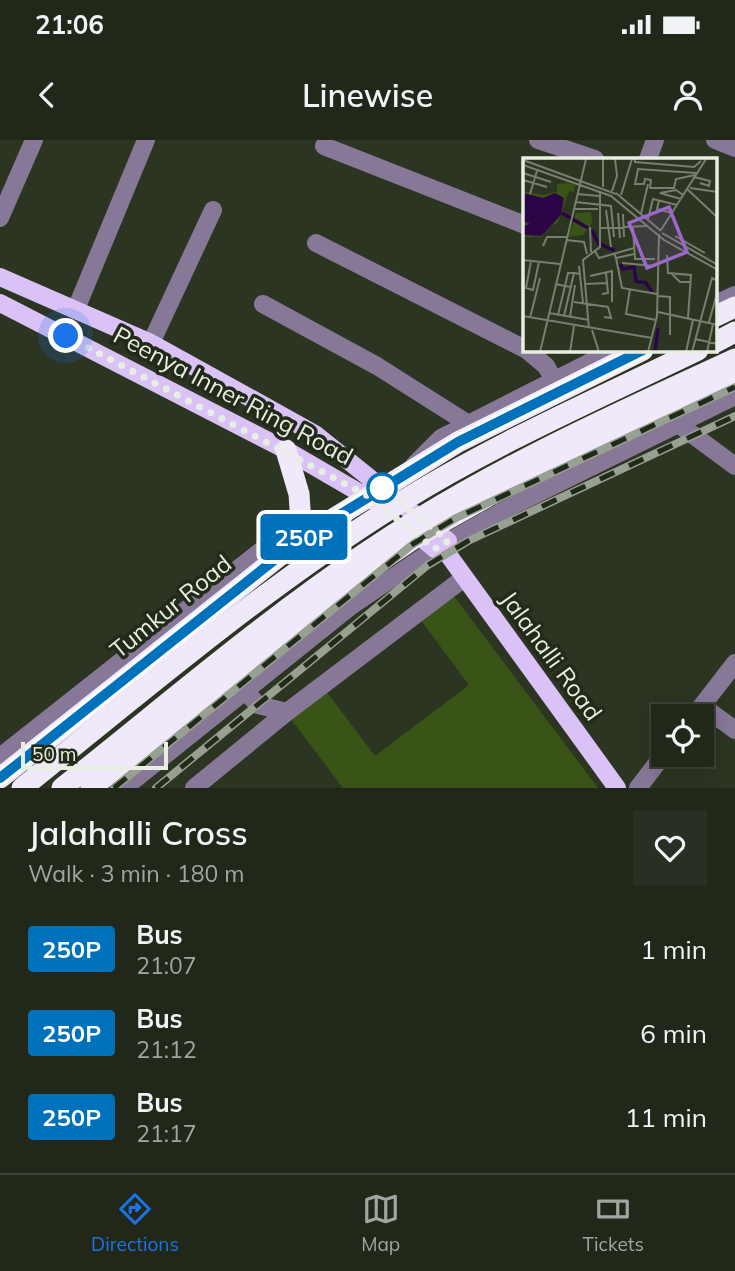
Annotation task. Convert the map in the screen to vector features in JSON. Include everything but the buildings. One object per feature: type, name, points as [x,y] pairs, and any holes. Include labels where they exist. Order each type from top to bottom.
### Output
[{"type":"highway","points":[[718,315],[735,307]]},
{"type":"highway","points":[[718,341],[735,332]]},
{"type":"highway","name":"Tumkur Road","points":[[0,778],[294,544],[376,491],[482,430],[639,352]]},
{"type":"highway","points":[[22,788],[245,610],[350,534],[494,449],[694,352]]},
{"type":"highway","points":[[62,788],[298,602],[365,553],[464,491],[535,453],[735,359]]},
{"type":"highway","points":[[91,788],[335,592],[436,541],[544,465],[735,374]]},
{"type":"highway","points":[[286,450],[299,494],[294,544]]},
{"type":"main road","name":"Peenya Inner Ring Road","points":[[0,277],[151,343],[315,433],[376,491]]},
{"type":"main road","name":"Peenya Inner Ring Road","points":[[0,303],[286,450],[376,491]]},
{"type":"main road","name":"Jalahalli Road","points":[[376,491],[436,541],[617,788]]},
{"type":"street","points":[[0,218],[34,140]]},
{"type":"street","points":[[76,309],[146,140]]},
{"type":"street","points":[[538,140],[592,158]]},
{"type":"street","points":[[648,158],[655,140]]},
{"type":"street","points":[[715,140],[735,148]]},
{"type":"street","points":[[324,146],[523,224]]},
{"type":"street","points":[[151,343],[214,210]]},
{"type":"street","points":[[316,243],[523,347]]},
{"type":"street","points":[[718,303],[735,295]]},
{"type":"street","points":[[263,304],[377,366],[467,423]]},
{"type":"street","points":[[530,352],[546,366],[554,380]]},
{"type":"street","points":[[410,471],[430,447],[467,423],[554,380],[589,357],[607,352]]},
{"type":"street","points":[[124,788],[436,541],[735,396]]},
{"type":"street","points":[[659,410],[735,467]]},
{"type":"street","points":[[0,757],[262,550],[294,544]]},
{"type":"street","points":[[194,788],[287,712],[464,578]]},
{"type":"street","points":[[703,704],[735,663]]},
{"type":"street","points":[[245,691],[258,705],[287,712]]},
{"type":"street","points":[[714,719],[735,730]]},
{"type":"street","points":[[638,788],[654,767]]},
{"type":"green space","points":[[450,591],[598,788],[343,788],[284,710],[320,683],[375,756],[469,685],[417,615]]},
{"type":"railway","points":[[114,788],[413,544],[456,518],[735,387]]},
{"type":"railway","points":[[156,788],[428,565],[468,541],[735,416]]},
{"type":"bus line","name":"250P","points":[[0,778],[302,538],[458,442],[639,352]]},
{"type":"route","points":[[66,336],[286,450],[368,496],[435,549],[448,541],[382,488]]}]
